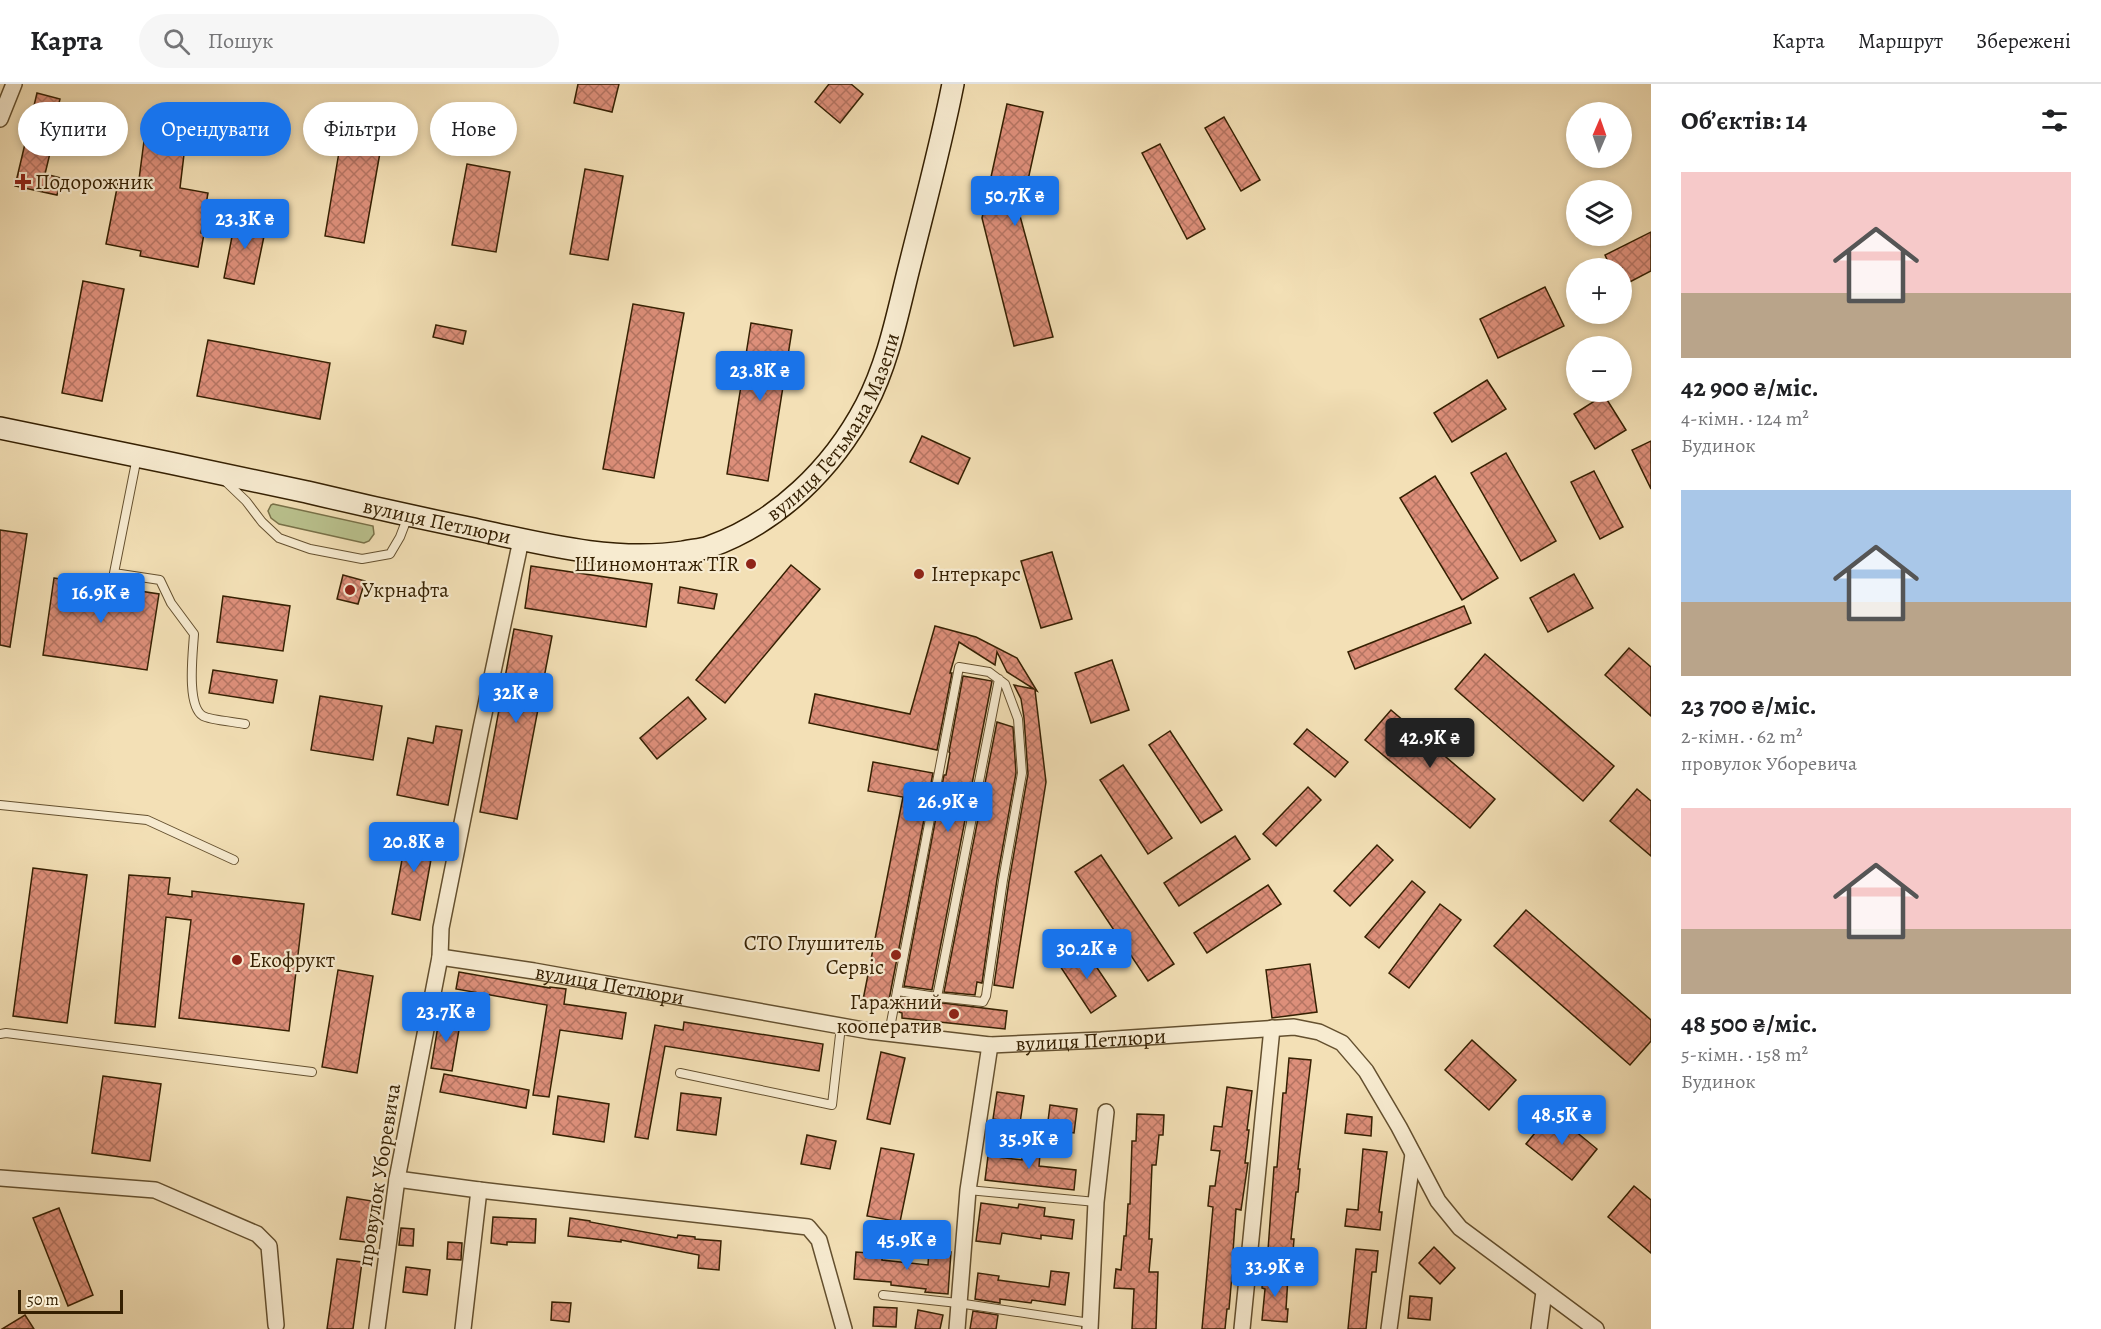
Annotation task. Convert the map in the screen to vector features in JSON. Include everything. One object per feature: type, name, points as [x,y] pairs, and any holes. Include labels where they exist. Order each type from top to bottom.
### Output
[{"type":"main road","name":"вулиця Гетьмана Мазепи","points":[[521,540],[591,552],[638,556],[707,548],[749,530],[807,486],[850,432],[867,404],[882,368],[944,130],[953,84]]},
{"type":"main road","name":"вулиця Петлюри","points":[[0,428],[217,472],[521,540]]},
{"type":"street","points":[[0,119],[14,84]]},
{"type":"street","name":"вулиця Петлюри","points":[[521,540],[441,928],[440,957],[534,971],[841,1026],[990,1044],[1101,1040],[1294,1027],[1319,1032],[1342,1043],[1366,1071],[1438,1201],[1460,1228],[1596,1329]]},
{"type":"street","name":"провулок Уборевича","points":[[377,1329],[397,1179],[440,957]]},
{"type":"street","points":[[1242,1329],[1272,1028]]},
{"type":"street","points":[[957,1329],[968,1190],[990,1044]]},
{"type":"street","points":[[1090,1326],[1096,1202],[1106,1112]]},
{"type":"street","points":[[1389,1329],[1413,1154]]},
{"type":"street","points":[[0,1178],[155,1190],[257,1234],[269,1246],[276,1325]]},
{"type":"street","points":[[397,1179],[808,1227],[819,1240],[844,1329]]},
{"type":"street","points":[[463,1329],[479,1190]]},
{"type":"street","points":[[1539,1329],[1544,1292]]},
{"type":"lane","points":[[137,456],[114,573],[159,580],[171,603],[194,634],[192,677],[195,706],[203,716],[245,724]]},
{"type":"lane","points":[[217,472],[279,538],[310,549],[362,559],[390,554],[400,537],[408,515]]},
{"type":"lane","points":[[889,1033],[897,991],[959,667],[989,672],[1005,684],[1018,719],[1022,773],[986,996],[983,1002],[897,991]]},
{"type":"lane","points":[[938,997],[999,680]]},
{"type":"lane","points":[[0,805],[147,820],[234,860]]},
{"type":"lane","points":[[680,1073],[832,1104],[841,1026]]},
{"type":"lane","points":[[0,1034],[312,1072]]},
{"type":"lane","points":[[968,1190],[1096,1202]]},
{"type":"lane","points":[[883,1295],[958,1303],[1090,1326]]},
{"type":"green space","points":[[273,504],[373,526],[374,534],[369,541],[364,543],[279,524],[271,518],[268,511]]},
{"type":"building","points":[[578,84],[619,84],[612,112],[574,103]]},
{"type":"building","points":[[829,84],[851,84],[863,94],[840,123],[815,102]]},
{"type":"building","points":[[37,93],[60,99],[59,102],[35,102]]},
{"type":"building","points":[[1007,104],[1043,112],[1020,216],[1053,337],[1014,346],[982,218]]},
{"type":"building","points":[[1224,117],[1260,180],[1241,191],[1205,128]]},
{"type":"building","points":[[1160,144],[1205,229],[1187,239],[1142,153]]},
{"type":"building","points":[[22,156],[49,156],[45,174],[65,179],[62,192],[58,191],[57,195],[15,186]]},
{"type":"building","points":[[142,156],[184,156],[180,188],[208,193],[198,267],[140,256],[141,251],[106,244],[118,183],[138,187]]},
{"type":"building","points":[[338,156],[379,156],[364,243],[325,236]]},
{"type":"building","points":[[467,164],[510,172],[496,252],[452,245]]},
{"type":"building","points":[[585,169],[623,176],[608,260],[570,254]]},
{"type":"building","points":[[236,216],[267,222],[254,284],[224,278]]},
{"type":"building","points":[[1651,232],[1651,271],[1632,281],[1632,258],[1606,258],[1605,255],[1623,246],[1632,246],[1632,242]]},
{"type":"building","points":[[83,281],[124,289],[102,401],[62,393]]},
{"type":"building","points":[[1545,287],[1564,326],[1498,358],[1480,319]]},
{"type":"building","points":[[633,304],[684,313],[654,478],[603,469]]},
{"type":"building","points":[[751,323],[792,330],[768,481],[727,474]]},
{"type":"building","points":[[436,325],[466,331],[463,344],[433,337]]},
{"type":"building","points":[[208,340],[330,363],[320,419],[197,396]]},
{"type":"building","points":[[1487,380],[1506,409],[1452,442],[1434,413]]},
{"type":"building","points":[[1593,402],[1608,402],[1626,430],[1595,449],[1574,414]]},
{"type":"building","points":[[922,436],[970,458],[958,484],[910,462]]},
{"type":"building","points":[[1651,441],[1651,489],[1632,450]]},
{"type":"building","points":[[1506,453],[1556,541],[1521,561],[1471,473]]},
{"type":"building","points":[[1594,471],[1623,527],[1600,539],[1571,482]]},
{"type":"building","points":[[1435,476],[1498,578],[1462,600],[1400,498]]},
{"type":"building","points":[[0,530],[27,534],[10,647],[0,645]]},
{"type":"building","points":[[1052,552],[1072,619],[1041,628],[1021,561]]},
{"type":"building","points":[[791,565],[820,589],[725,703],[696,680]]},
{"type":"building","points":[[531,566],[652,584],[646,627],[525,608]]},
{"type":"building","points":[[1574,574],[1593,608],[1548,632],[1530,598]]},
{"type":"building","points":[[343,575],[365,581],[358,604],[337,599]]},
{"type":"building","points":[[54,578],[159,594],[147,670],[43,655]]},
{"type":"building","points":[[680,587],[717,594],[714,609],[678,603]]},
{"type":"building","points":[[223,596],[290,606],[283,651],[217,642]]},
{"type":"building","points":[[1464,606],[1471,623],[1355,669],[1348,652]]},
{"type":"building","points":[[935,626],[976,637],[1017,658],[1037,691],[1035,690],[1046,782],[1013,988],[994,985],[1028,774],[1024,718],[1021,699],[1014,685],[1034,689],[1007,672],[997,652],[995,665],[959,642],[950,673],[952,673],[937,750],[809,723],[815,694],[910,714]]},
{"type":"building","points":[[514,629],[552,636],[517,819],[480,812]]},
{"type":"building","points":[[1629,648],[1651,667],[1651,716],[1605,675]]},
{"type":"building","points":[[1485,654],[1614,766],[1583,801],[1455,689]]},
{"type":"building","points":[[1112,660],[1129,710],[1091,723],[1075,673]]},
{"type":"building","points":[[213,670],[277,680],[273,703],[209,693]]},
{"type":"building","points":[[963,676],[992,681],[932,990],[904,986],[944,775],[946,775]]},
{"type":"building","points":[[320,696],[382,706],[373,760],[311,750]]},
{"type":"building","points":[[688,697],[706,719],[657,759],[640,738]]},
{"type":"building","points":[[1391,710],[1495,799],[1470,828],[1365,740]]},
{"type":"building","points":[[997,722],[1013,727],[1016,773],[997,879],[982,983],[977,982],[975,995],[944,992]]},
{"type":"building","points":[[436,726],[462,730],[448,805],[397,795],[408,738],[433,743]]},
{"type":"building","points":[[1307,729],[1348,762],[1335,777],[1294,744]]},
{"type":"building","points":[[1170,731],[1222,810],[1201,823],[1149,745]]},
{"type":"building","points":[[873,762],[933,773],[887,1010],[862,1005],[903,797],[868,791]]},
{"type":"building","points":[[1123,765],[1172,838],[1148,854],[1100,780]]},
{"type":"building","points":[[1308,787],[1321,800],[1276,846],[1263,834]]},
{"type":"building","points":[[1637,789],[1651,801],[1651,856],[1610,821]]},
{"type":"building","points":[[408,827],[436,832],[420,920],[392,914]]},
{"type":"building","points":[[1235,836],[1250,859],[1179,906],[1164,883]]},
{"type":"building","points":[[1377,845],[1393,860],[1350,906],[1334,891]]},
{"type":"building","points":[[1101,855],[1174,964],[1148,981],[1075,872]]},
{"type":"building","points":[[33,868],[87,875],[67,1023],[13,1016]]},
{"type":"building","points":[[129,875],[170,878],[168,894],[192,897],[192,891],[304,904],[289,1031],[179,1018],[191,920],[166,917],[155,1027],[115,1023]]},
{"type":"building","points":[[1412,881],[1425,892],[1379,948],[1365,937]]},
{"type":"building","points":[[1268,885],[1281,904],[1207,953],[1194,933]]},
{"type":"building","points":[[1440,904],[1461,920],[1409,988],[1389,973]]},
{"type":"building","points":[[1526,910],[1651,1020],[1651,1041],[1630,1065],[1494,946]]},
{"type":"building","points":[[1083,947],[1116,996],[1091,1013],[1058,963]]},
{"type":"building","points":[[1310,964],[1317,1012],[1272,1018],[1266,970]]},
{"type":"building","points":[[338,970],[373,976],[357,1073],[322,1067]]},
{"type":"building","points":[[459,972],[566,989],[564,1004],[626,1013],[622,1039],[560,1030],[549,1097],[533,1095],[547,1005],[456,989]]},
{"type":"building","name":"Гаражний кооператив","points":[[902,998],[1007,1011],[1005,1029],[902,1018],[902,1013],[899,1012]]},
{"type":"building","points":[[440,1014],[461,1018],[452,1071],[431,1068]]},
{"type":"building","points":[[684,1022],[823,1044],[819,1071],[665,1046],[648,1139],[635,1137],[655,1025],[683,1030]]},
{"type":"building","points":[[1472,1040],[1516,1080],[1489,1110],[1445,1070]]},
{"type":"building","points":[[881,1052],[905,1058],[890,1124],[867,1119]]},
{"type":"building","points":[[1289,1058],[1311,1060],[1291,1239],[1294,1239],[1293,1252],[1268,1250],[1274,1167],[1277,1167],[1283,1093],[1286,1093]]},
{"type":"building","points":[[444,1074],[529,1090],[526,1108],[440,1092]]},
{"type":"building","points":[[103,1076],[161,1084],[150,1161],[92,1153]]},
{"type":"building","points":[[1227,1087],[1252,1091],[1245,1163],[1248,1163],[1241,1210],[1236,1209],[1233,1252],[1237,1252],[1235,1275],[1232,1275],[1225,1329],[1202,1329],[1213,1207],[1208,1206],[1210,1186],[1215,1186],[1220,1151],[1211,1150],[1214,1126],[1222,1127]]},
{"type":"building","points":[[997,1092],[1024,1096],[1020,1123],[993,1119]]},
{"type":"building","points":[[681,1093],[721,1098],[716,1135],[677,1130]]},
{"type":"building","points":[[558,1096],[609,1104],[604,1142],[553,1134]]},
{"type":"building","points":[[1050,1105],[1077,1109],[1074,1133],[1047,1129]]},
{"type":"building","points":[[1552,1112],[1597,1149],[1572,1180],[1526,1144]]},
{"type":"building","points":[[1137,1114],[1164,1115],[1163,1135],[1159,1135],[1156,1165],[1152,1165],[1149,1239],[1152,1239],[1149,1272],[1158,1272],[1156,1329],[1132,1329],[1134,1289],[1114,1288],[1116,1269],[1121,1270],[1124,1236],[1126,1236],[1128,1204],[1130,1204],[1132,1141],[1136,1141]]},
{"type":"building","points":[[1347,1114],[1372,1117],[1371,1136],[1345,1133]]},
{"type":"building","points":[[807,1135],[836,1141],[830,1169],[801,1164]]},
{"type":"building","points":[[1024,1141],[1041,1143],[1039,1166],[1076,1170],[1074,1190],[985,1180],[988,1156],[1022,1160]]},
{"type":"building","points":[[881,1148],[914,1154],[900,1222],[867,1216]]},
{"type":"building","points":[[1363,1149],[1387,1152],[1379,1212],[1382,1212],[1380,1230],[1345,1226],[1347,1209],[1358,1210]]},
{"type":"building","points":[[1634,1186],[1651,1200],[1651,1253],[1608,1217]]},
{"type":"building","points":[[347,1197],[372,1201],[365,1242],[340,1239]]},
{"type":"building","points":[[981,1203],[1018,1208],[1019,1204],[1045,1208],[1044,1216],[1074,1220],[1072,1239],[1041,1235],[1041,1239],[1002,1233],[1000,1244],[976,1241]]},
{"type":"building","points":[[59,1208],[93,1295],[68,1306],[33,1218]]},
{"type":"building","points":[[493,1217],[536,1219],[535,1243],[507,1242],[507,1245],[491,1243]]},
{"type":"building","points":[[570,1218],[677,1238],[678,1235],[721,1241],[719,1270],[698,1268],[699,1255],[621,1240],[621,1242],[568,1236]]},
{"type":"building","points":[[401,1228],[414,1229],[413,1246],[399,1245]]},
{"type":"building","points":[[448,1242],[462,1243],[461,1260],[447,1259]]},
{"type":"building","points":[[1434,1247],[1455,1268],[1440,1284],[1419,1263]]},
{"type":"building","points":[[1356,1249],[1378,1251],[1376,1272],[1372,1272],[1366,1329],[1348,1329]]},
{"type":"building","points":[[929,1250],[951,1252],[948,1294],[891,1285],[891,1282],[854,1279],[856,1252],[882,1254],[882,1260],[928,1265]]},
{"type":"building","points":[[337,1259],[362,1262],[353,1329],[327,1329]]},
{"type":"building","points":[[406,1267],[430,1270],[427,1295],[403,1292]]},
{"type":"building","points":[[1051,1271],[1069,1273],[1065,1305],[1032,1300],[1031,1303],[1000,1299],[1000,1303],[975,1299],[978,1273],[999,1276],[998,1280],[1049,1287]]},
{"type":"building","points":[[1263,1275],[1288,1277],[1287,1322],[1262,1320],[1265,1289],[1262,1288]]},
{"type":"building","points":[[1410,1296],[1432,1298],[1430,1320],[1408,1318]]},
{"type":"building","points":[[552,1302],[571,1303],[569,1322],[551,1320]]},
{"type":"building","points":[[874,1307],[897,1308],[896,1327],[873,1326]]},
{"type":"building","points":[[918,1310],[943,1315],[940,1329],[915,1329]]},
{"type":"building","points":[[973,1311],[998,1315],[996,1329],[970,1329]]},
{"type":"building","points":[[25,1315],[34,1329],[2,1329]]},
{"type":"place","name":"Подорожник","points":[[23,182]]},
{"type":"place","name":"Шиномонтаж TIR","points":[[751,564]]},
{"type":"place","name":"Інтеркарс","points":[[919,574]]},
{"type":"place","name":"Укрнафта","points":[[350,590]]},
{"type":"place","name":"СТО Глушитель Сервіс","points":[[896,955]]},
{"type":"place","name":"Екофрукт","points":[[237,960]]},
{"type":"place","name":"Гаражний кооператив","points":[[954,1014]]}]
